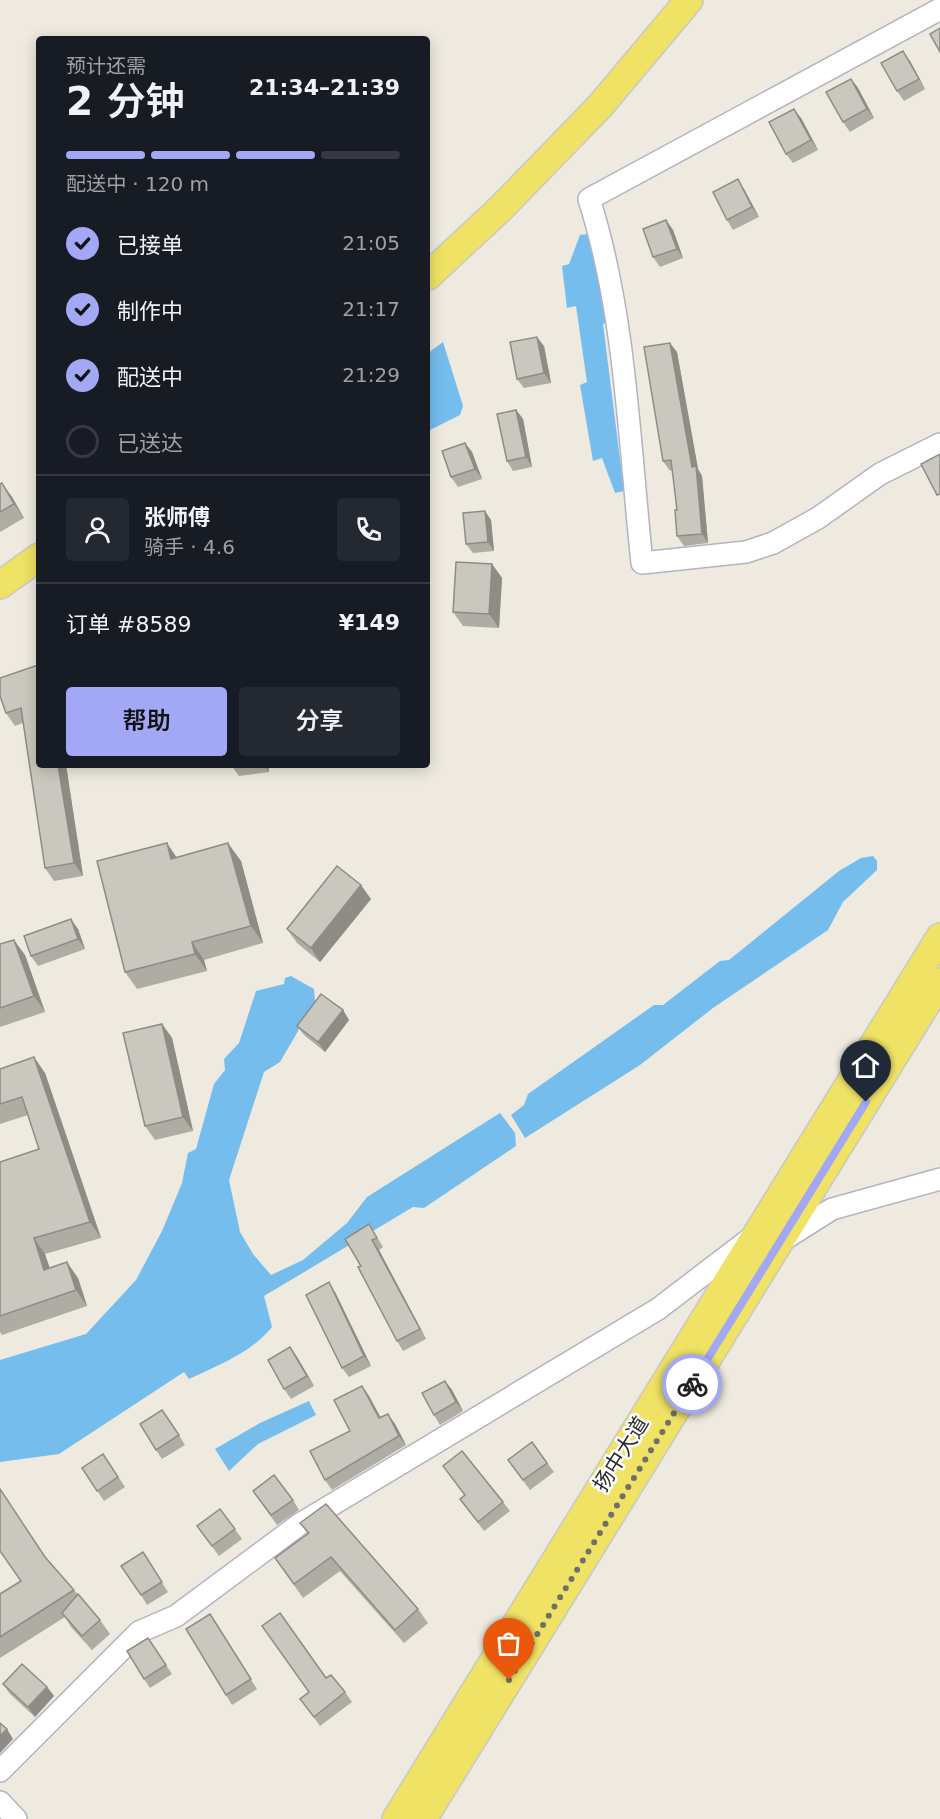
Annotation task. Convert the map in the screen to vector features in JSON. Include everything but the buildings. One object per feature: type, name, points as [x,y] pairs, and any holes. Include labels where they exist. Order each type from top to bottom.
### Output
[{"type":"main road","points":[[430,274],[500,209],[600,106],[689,0]]},
{"type":"main road","points":[[0,585],[36,559]]},
{"type":"main road","name":"扬中大道","points":[[423,1819],[768,1238],[940,937]]},
{"type":"main road","name":"扬中大道","points":[[396,1819],[768,1238],[940,982]]},
{"type":"street","points":[[940,9],[589,199],[603,243],[616,317],[642,563],[746,552],[773,543],[818,518],[880,474],[940,444]]},
{"type":"street","points":[[0,1771],[139,1632],[176,1616],[300,1524],[658,1309],[768,1238],[832,1209],[940,1179]]},
{"type":"street","points":[[0,1802],[16,1819]]},
{"type":"water","points":[[589,234],[610,322],[603,324],[624,491],[615,493],[602,458],[593,461],[580,385],[587,382],[576,306],[567,308],[562,266],[569,264],[580,235]]},
{"type":"water","points":[[443,342],[463,406],[460,415],[430,430],[430,352]]},
{"type":"water","points":[[873,856],[877,861],[877,870],[843,902],[828,930],[713,1008],[640,1065],[525,1138],[511,1115],[524,1105],[528,1094],[654,1005],[663,1005],[720,961],[729,960],[839,871],[861,858]]},
{"type":"water","points":[[291,976],[314,989],[315,1002],[280,1062],[264,1072],[229,1180],[240,1232],[253,1254],[271,1275],[303,1260],[347,1223],[367,1197],[500,1113],[515,1133],[516,1146],[424,1208],[413,1207],[264,1296],[272,1327],[244,1351],[189,1379],[184,1372],[59,1454],[0,1462],[0,1360],[86,1334],[136,1280],[162,1231],[182,1183],[188,1153],[196,1149],[214,1084],[225,1070],[224,1059],[239,1043],[256,991],[284,984],[285,978]]},
{"type":"water","points":[[309,1401],[316,1415],[258,1444],[229,1471],[215,1449],[260,1423]]},
{"type":"way so far","points":[[509,1680],[692,1384]]},
{"type":"route","points":[[692,1384],[866,1102]]}]
